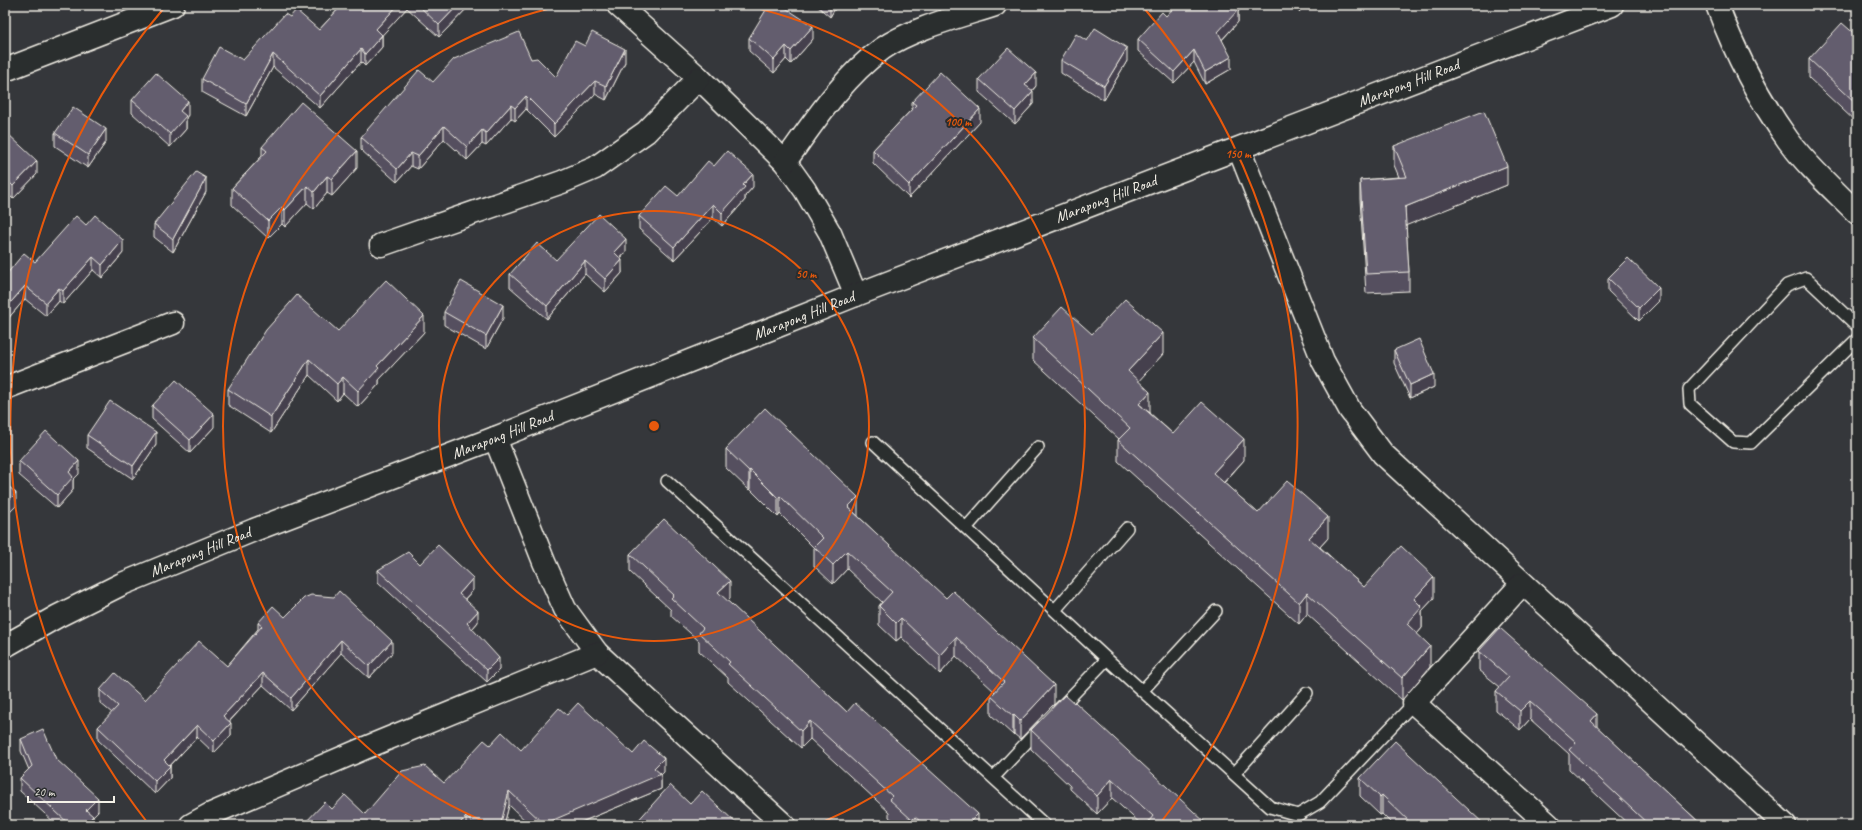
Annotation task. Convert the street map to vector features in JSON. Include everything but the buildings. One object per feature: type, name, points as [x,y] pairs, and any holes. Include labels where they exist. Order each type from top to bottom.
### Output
[{"type":"street","points":[[5,70],[173,5]]},
{"type":"street","points":[[618,5],[700,78],[785,162],[805,190],[830,233],[856,295]]},
{"type":"street","points":[[785,162],[821,112],[851,77],[882,49],[916,32],[995,5]]},
{"type":"street","name":"Marapong Hill Road","points":[[5,646],[58,616],[122,584],[254,530],[495,438],[856,295],[1612,5]]},
{"type":"street","points":[[1717,5],[1730,40],[1754,88],[1789,141],[1857,213]]},
{"type":"street","points":[[381,245],[562,182],[595,168],[646,132],[700,78]]},
{"type":"street","points":[[1239,149],[1323,362],[1350,410],[1383,454],[1522,584],[1785,825]]},
{"type":"street","points":[[5,388],[173,323]]},
{"type":"street","points":[[495,438],[544,562],[565,609],[597,653],[784,825]]},
{"type":"street","points":[[1522,584],[1414,703],[1549,825]]},
{"type":"street","points":[[191,825],[211,814],[365,748],[597,653]]},
{"type":"lane","points":[[1857,326],[1806,278],[1787,285],[1689,389],[1690,404],[1733,442],[1751,443],[1857,339]]},
{"type":"lane","points":[[873,442],[1107,659],[1143,690],[1270,807],[1298,815],[1320,802],[1414,703]]},
{"type":"lane","points":[[966,528],[1038,447]]},
{"type":"lane","points":[[667,481],[1045,825]]},
{"type":"lane","points":[[1055,610],[1127,528]]},
{"type":"lane","points":[[1143,690],[1216,611]]},
{"type":"lane","points":[[994,777],[1107,659]]},
{"type":"lane","points":[[1234,774],[1307,693]]}]
